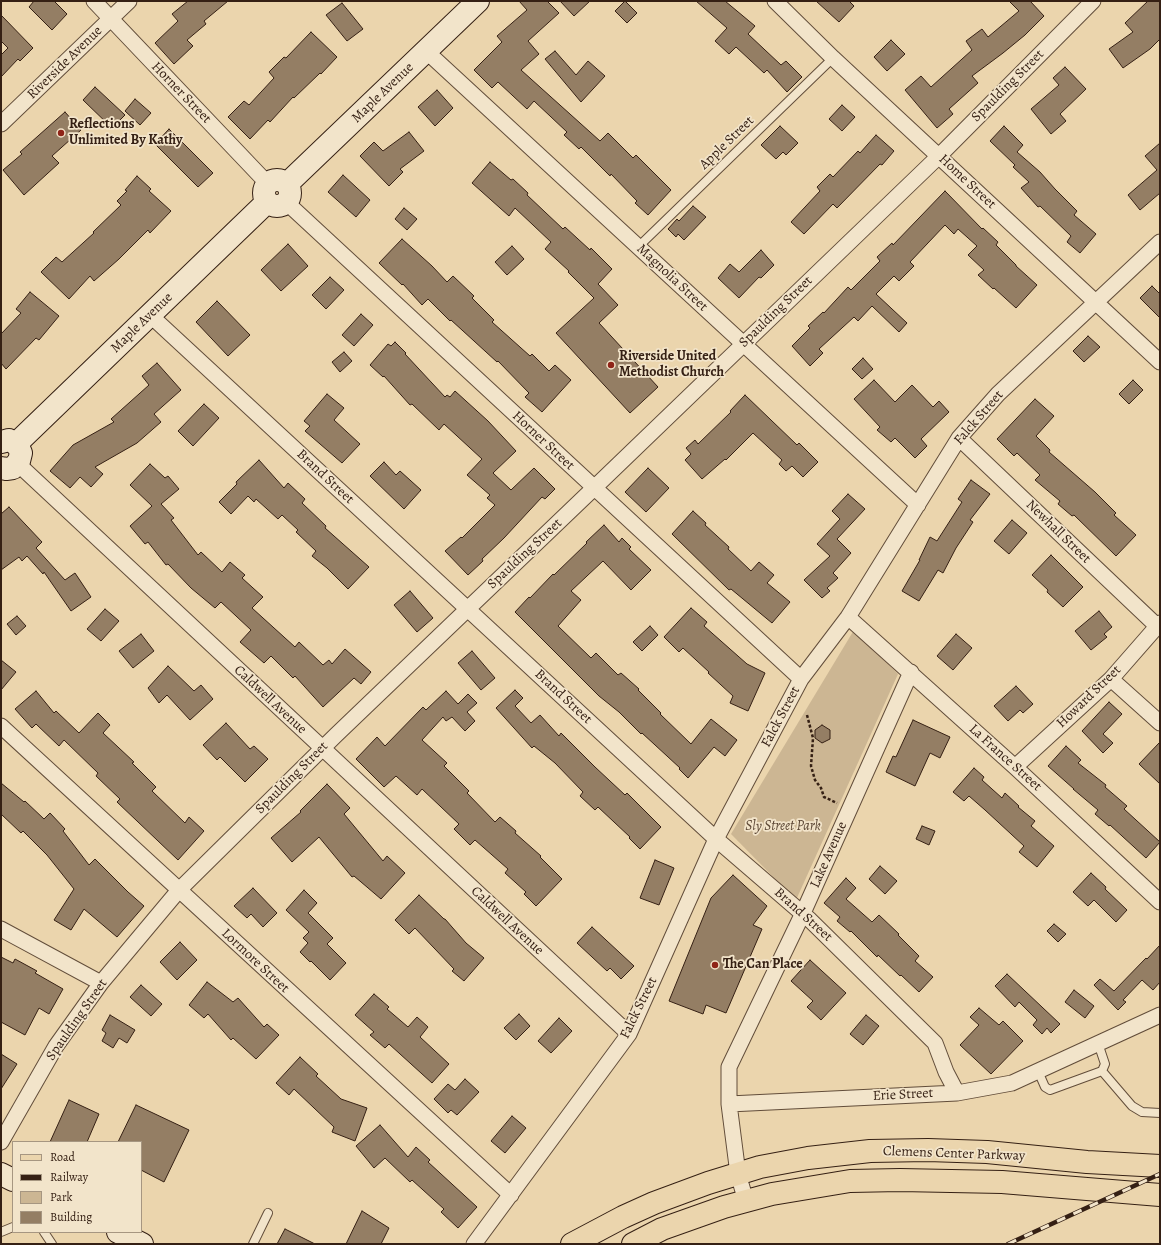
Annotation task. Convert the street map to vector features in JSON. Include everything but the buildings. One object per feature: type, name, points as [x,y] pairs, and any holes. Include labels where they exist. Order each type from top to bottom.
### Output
[{"type":"main road","name":"Maple Avenue","points":[[9,454],[150,315],[478,1]]},
{"type":"main road","name":"Clemens Center Parkway","points":[[572,1244],[623,1217],[708,1182],[760,1167],[808,1158],[870,1151],[928,1150],[987,1152],[1087,1162],[1160,1166]]},
{"type":"main road","points":[[1,1174],[12,1180]]},
{"type":"main road","name":"Clemens Center Parkway","points":[[633,1244],[662,1229],[724,1207],[779,1192],[850,1181],[900,1180],[1002,1182],[1160,1194]]},
{"type":"main road","points":[[120,1233],[142,1244]]},
{"type":"street","name":"Horner Street","points":[[94,1],[277,193],[802,679]]},
{"type":"street","name":"Riverside Avenue","points":[[1,124],[129,1]]},
{"type":"street","name":"Spaulding Street","points":[[1,1142],[56,1046],[101,983],[179,890],[322,748],[939,156],[1093,1]]},
{"type":"street","name":"Home Street","points":[[782,3],[833,58],[1160,362]]},
{"type":"street","name":"Magnolia Street","points":[[426,51],[918,505]]},
{"type":"street","name":"Falck Street","points":[[474,1244],[629,1034],[716,839],[802,679],[848,617],[959,438],[998,394],[1160,242]]},
{"type":"street","name":"Brand Street","points":[[150,315],[716,839],[802,913],[935,1043],[946,1072],[957,1093]]},
{"type":"street","name":"Newhall Street","points":[[959,438],[1158,625]]},
{"type":"street","name":"Caldwell Avenue","points":[[9,454],[629,1034]]},
{"type":"street","name":"La France Street","points":[[848,617],[911,672],[1160,902]]},
{"type":"street","name":"Howard Street","points":[[1015,767],[1111,679],[1158,625]]},
{"type":"street","name":"Lake Avenue","points":[[729,1104],[729,1066],[802,913],[911,672]]},
{"type":"street","points":[[1111,679],[1160,722]]},
{"type":"street","name":"Lormore Street","points":[[1,726],[511,1195]]},
{"type":"street","points":[[1,928],[101,983]]},
{"type":"street","name":"Erie Street","points":[[729,1104],[957,1093],[1012,1083],[1160,1015]]},
{"type":"street","points":[[729,1104],[738,1174],[746,1201]]},
{"type":"lane","name":"Apple Street","points":[[638,247],[833,58]]},
{"type":"lane","points":[[1038,1071],[1045,1087],[1050,1090],[1102,1071],[1105,1064],[1098,1043]]},
{"type":"lane","points":[[1102,1071],[1132,1106],[1142,1112],[1160,1113]]},
{"type":"lane","points":[[253,1244],[268,1213]]},
{"type":"lane","points":[[1,1232],[12,1227]]},
{"type":"lane","points":[[45,1233],[52,1244]]},
{"type":"path","points":[[807,715],[812,738],[811,766],[815,780],[821,788],[824,797],[839,804]]},
{"type":"green space","name":"Sly Street Park","points":[[854,630],[898,674],[796,900],[731,834]]},
{"type":"railway","points":[[1008,1244],[1160,1174]]},
{"type":"place","name":"Reflections Unlimited By Kathy","points":[[61,133]]},
{"type":"place","name":"Riverside United Methodist Church","points":[[611,365]]},
{"type":"place","name":"The Can Place","points":[[715,965]]}]
